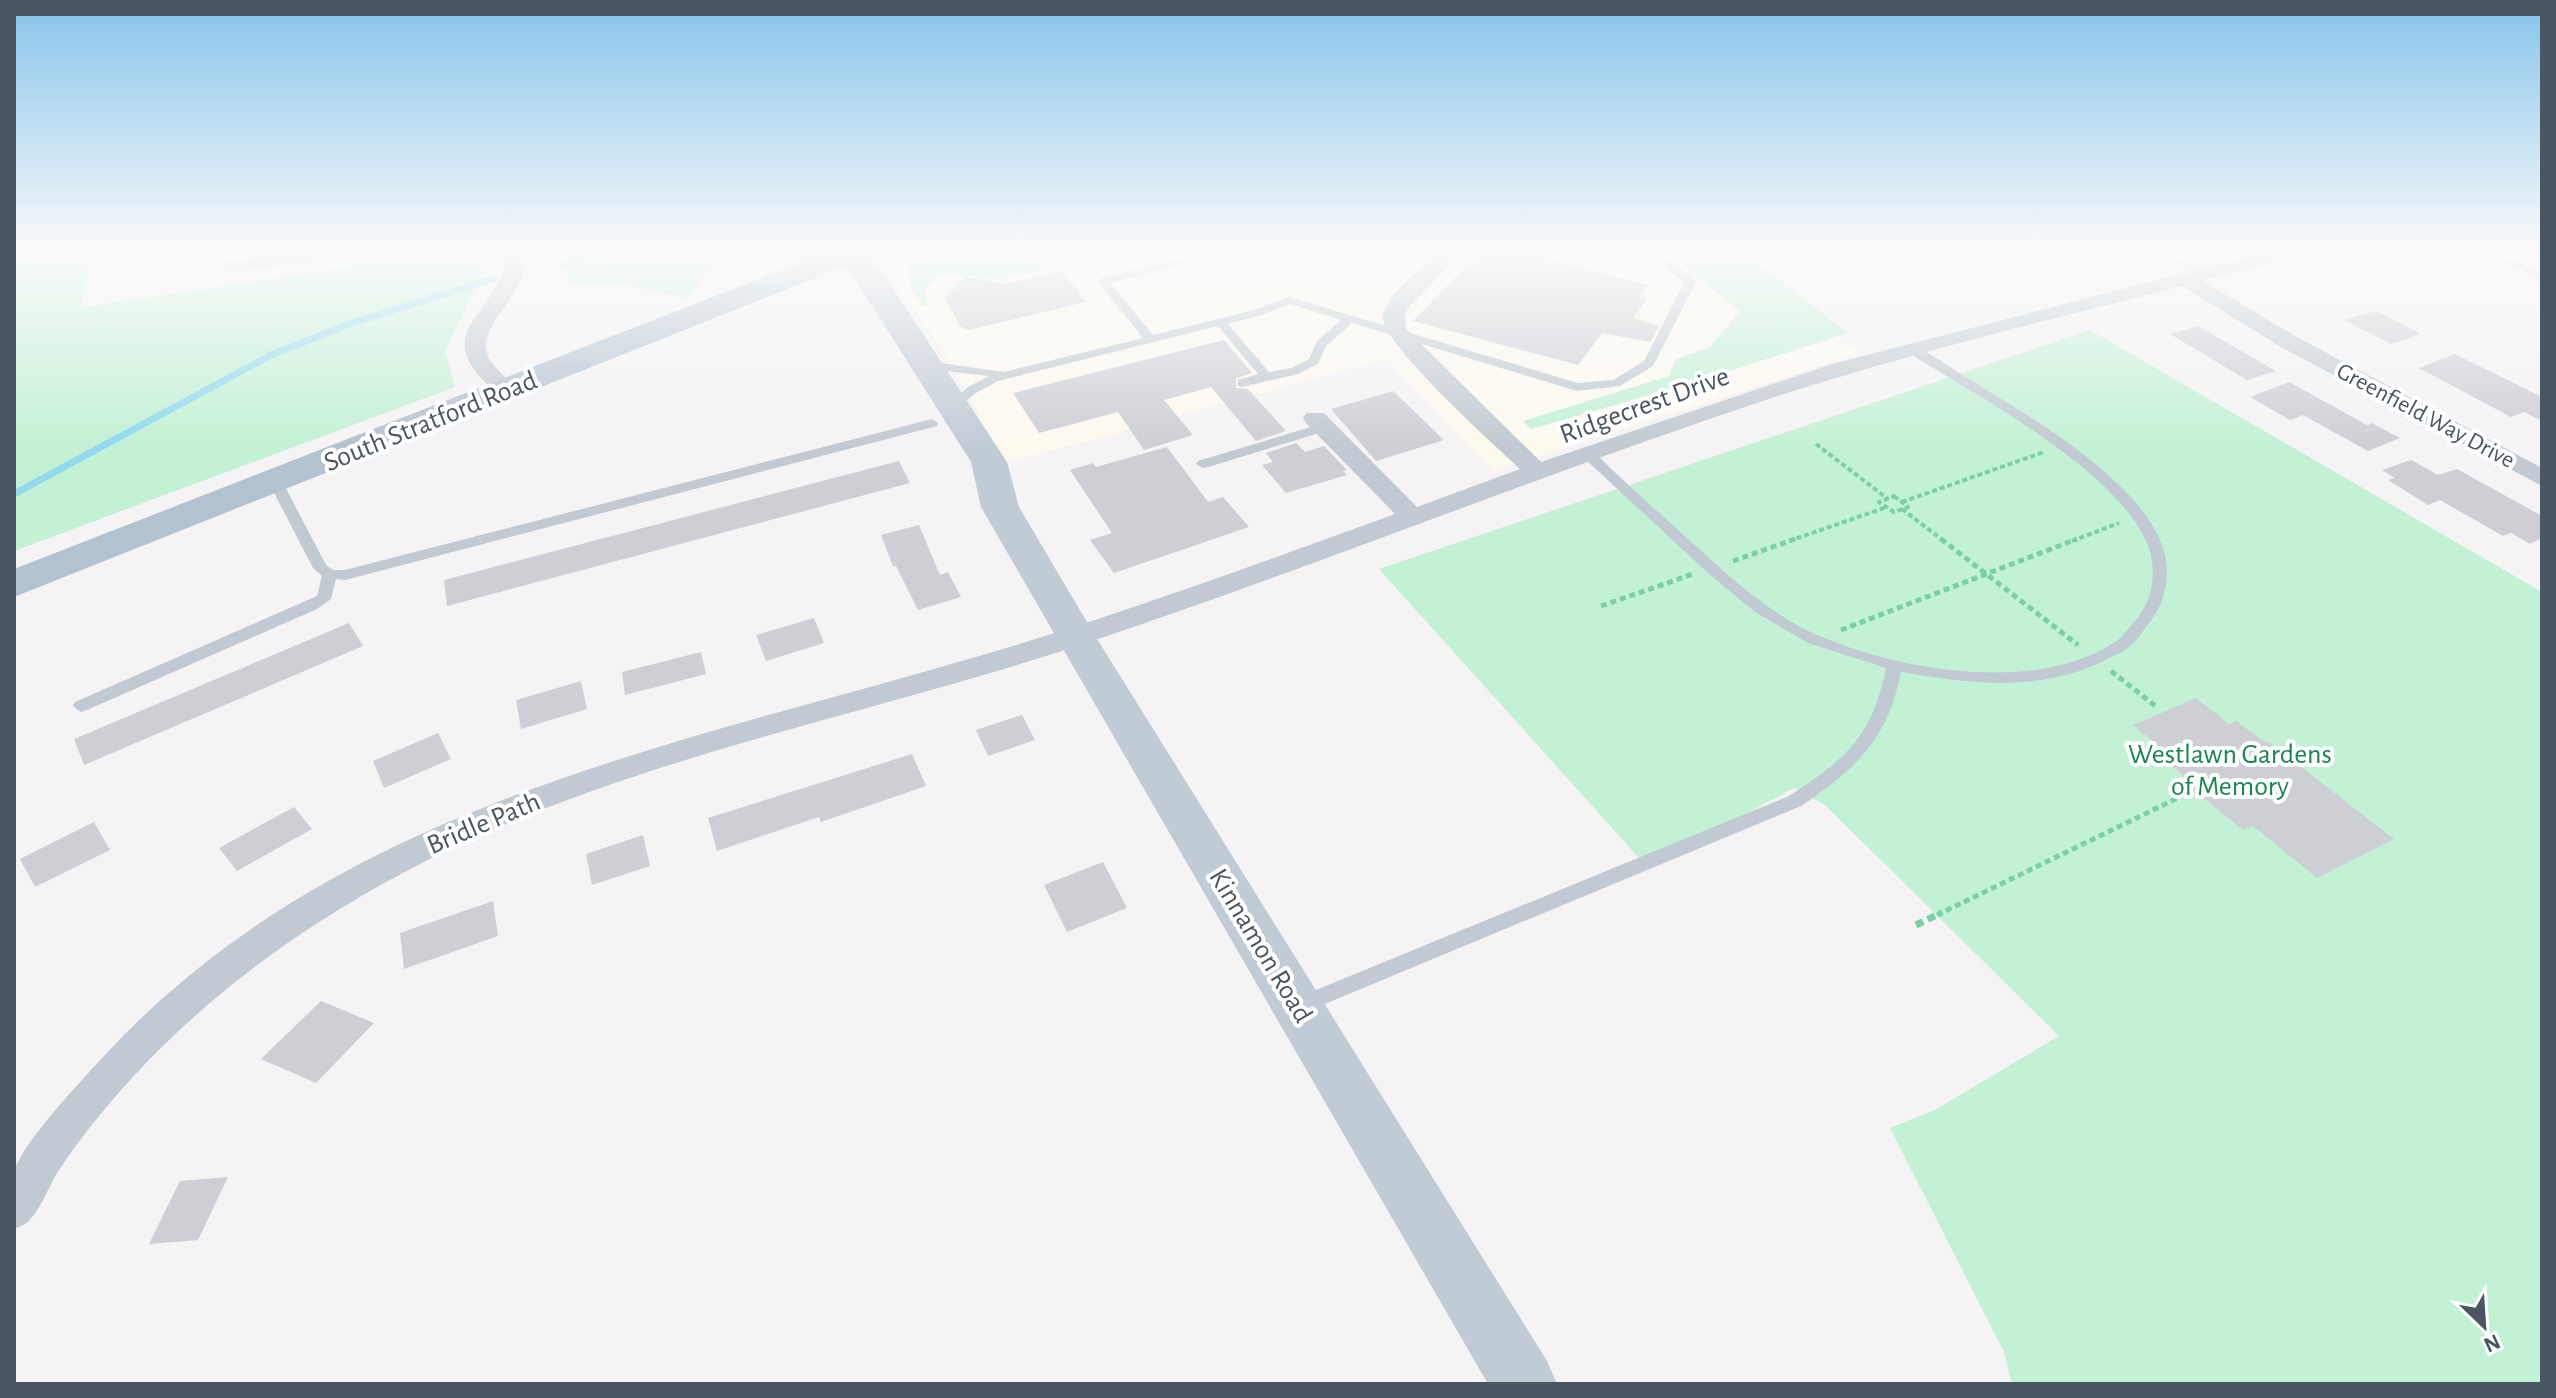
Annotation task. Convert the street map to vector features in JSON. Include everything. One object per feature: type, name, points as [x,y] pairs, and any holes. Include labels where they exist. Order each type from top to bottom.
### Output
[{"type":"main road","name":"South Stratford Road","points":[[14,584],[682,317]]},
{"type":"main road","name":"Kinnamon Road","points":[[871,317],[943,415]]},
{"type":"main road","name":"Kinnamon Road","points":[[896,317],[927,365],[961,470],[1000,507],[1524,1384]]},
{"type":"street","points":[[486,317],[476,344],[477,358],[506,390]]},
{"type":"street","points":[[1393,317],[1398,333],[1538,473]]},
{"type":"street","name":"Ridgecrest Drive","points":[[1075,637],[1773,390],[1911,349],[2036,317]]},
{"type":"street","name":"Greenfield Way Drive","points":[[2253,317],[2289,342],[2542,478]]},
{"type":"street","points":[[1320,422],[1413,518]]},
{"type":"street","name":"Bridle Path","points":[[14,1209],[49,1150],[84,1105],[137,1048],[194,995],[267,939],[387,865],[462,828],[634,763],[1075,637]]},
{"type":"lane","points":[[1132,317],[1151,340]]},
{"type":"lane","points":[[275,481],[320,568],[330,574],[367,571],[943,415],[981,384],[1008,374],[1240,317]]},
{"type":"lane","points":[[1242,383],[1294,371],[1314,361],[1321,344],[1350,318],[1577,387],[1616,383],[1649,363],[1672,317]]},
{"type":"lane","points":[[1220,322],[1266,376]]},
{"type":"lane","points":[[1589,455],[1756,607],[1814,640],[1894,667],[1948,675],[2003,677],[2046,674],[2096,659],[2131,641],[2158,599],[2161,579],[2159,557],[2152,537],[2139,516],[2118,490],[2061,447],[1911,349]]},
{"type":"lane","points":[[927,365],[1008,374]]},
{"type":"lane","points":[[1203,464],[1320,422]]},
{"type":"lane","points":[[81,706],[312,606],[324,599],[330,574]]},
{"type":"lane","points":[[1299,1006],[1795,801],[1853,758],[1874,733],[1889,702],[1894,667]]},
{"type":"path","points":[[1816,444],[1888,499]]},
{"type":"path","points":[[1902,502],[2061,447]]},
{"type":"path","points":[[1894,496],[1908,507],[1894,512],[1879,502],[1888,499],[1894,496]]},
{"type":"path","points":[[1601,606],[1887,507]]},
{"type":"path","points":[[1902,509],[2158,708]]},
{"type":"path","points":[[1814,640],[2139,516]]},
{"type":"path","points":[[1916,925],[2186,794]]},
{"type":"shaded area","points":[[921,317],[1814,317],[1859,353],[1493,471],[1386,359],[1006,463],[948,358]]},
{"type":"green space","points":[[14,317],[461,317],[445,351],[455,387],[14,551]]},
{"type":"green space","points":[[1735,317],[1828,317],[1848,333],[1692,383],[1531,429],[1523,421],[1669,376],[1675,360],[1710,347]]},
{"type":"green space","name":"Westlawn Gardens of Memory","points":[[2090,330],[2542,592],[2542,1384],[2012,1384],[2004,1352],[1890,1128],[1935,1110],[2059,1036],[1825,805],[1794,788],[1722,826],[1640,859],[1379,569]]},
{"type":"building","points":[[956,317],[1022,317],[968,330],[961,327]]},
{"type":"building","points":[[1417,317],[1634,317],[1659,326],[1650,342],[1602,333],[1578,365],[1413,321]]},
{"type":"building","points":[[2388,317],[2421,334],[2391,344],[2344,320]]},
{"type":"building","points":[[2198,326],[2276,371],[2247,380],[2170,334]]},
{"type":"building","points":[[1224,340],[1252,373],[1236,378],[1236,388],[1248,389],[1286,431],[1256,441],[1211,387],[1164,400],[1193,435],[1144,450],[1118,412],[1039,433],[1013,393]]},
{"type":"building","points":[[2455,354],[2542,397],[2542,421],[2524,412],[2511,417],[2419,368]]},
{"type":"building","points":[[2289,382],[2367,425],[2372,423],[2400,438],[2368,451],[2303,415],[2290,420],[2250,397]]},
{"type":"building","points":[[1393,391],[1444,440],[1376,461],[1331,409]]},
{"type":"building","points":[[1296,443],[1305,452],[1324,446],[1347,470],[1343,471],[1347,475],[1286,493],[1262,465],[1273,462],[1266,453]]},
{"type":"building","points":[[1167,447],[1208,502],[1223,497],[1249,527],[1114,573],[1090,540],[1112,533],[1070,470],[1093,463],[1096,467]]},
{"type":"building","points":[[2411,460],[2438,475],[2457,469],[2542,516],[2542,538],[2530,544],[2511,533],[2503,536],[2440,500],[2428,505],[2388,480],[2395,478],[2382,470]]},
{"type":"building","points":[[899,461],[910,483],[447,606],[444,580]]},
{"type":"building","points":[[919,525],[940,575],[948,572],[961,597],[918,610],[896,566],[893,566],[881,535]]},
{"type":"building","points":[[814,618],[824,643],[766,661],[756,635]]},
{"type":"building","points":[[349,623],[363,646],[84,765],[74,739]]},
{"type":"building","points":[[701,652],[706,674],[625,695],[622,672]]},
{"type":"building","points":[[581,681],[587,709],[521,729],[516,700]]},
{"type":"building","points":[[2196,698],[2229,724],[2236,721],[2266,743],[2269,742],[2394,839],[2317,878],[2253,826],[2243,830],[2181,780],[2186,778],[2157,754],[2165,751],[2133,725]]},
{"type":"building","points":[[1022,715],[1035,740],[988,756],[976,730]]},
{"type":"building","points":[[438,733],[451,759],[384,788],[373,761]]},
{"type":"building","points":[[912,754],[926,786],[821,822],[819,817],[717,851],[708,818]]},
{"type":"building","points":[[294,807],[312,829],[237,871],[219,848]]},
{"type":"building","points":[[94,822],[110,850],[35,887],[20,859]]},
{"type":"building","points":[[643,835],[650,866],[592,885],[586,854]]},
{"type":"building","points":[[1103,862],[1127,908],[1067,932],[1044,885]]},
{"type":"building","points":[[493,901],[498,936],[404,969],[400,933]]},
{"type":"building","points":[[321,1001],[374,1023],[316,1083],[261,1059]]},
{"type":"building","points":[[228,1177],[198,1240],[149,1244],[180,1181]]},
{"type":"waterway","points":[[14,494],[271,355],[371,317]]}]
